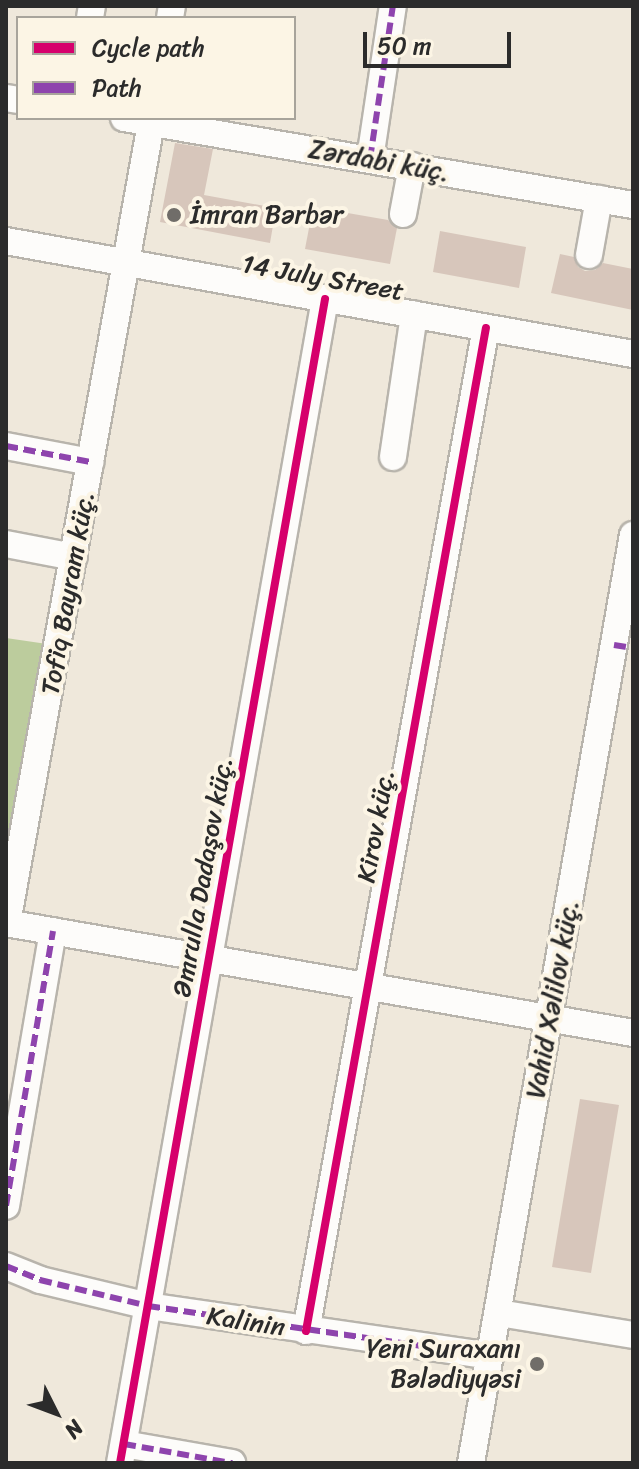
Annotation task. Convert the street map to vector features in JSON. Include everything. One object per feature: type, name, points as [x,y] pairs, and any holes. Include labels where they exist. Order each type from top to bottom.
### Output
[{"type":"street","points":[[370,159],[393,6]]},
{"type":"street","name":"Zərdabi küç.","points":[[151,120],[633,205]]},
{"type":"street","name":"Tofiq Bayram küç.","points":[[6,923],[128,263],[151,120]]},
{"type":"street","points":[[403,214],[412,166]]},
{"type":"street","points":[[589,255],[599,199]]},
{"type":"street","name":"14 July Street","points":[[6,241],[633,354]]},
{"type":"street","name":"Əmrulla Dadaşov küç.","points":[[122,1454],[325,299]]},
{"type":"street","points":[[393,457],[414,315]]},
{"type":"street","name":"Kirov küç.","points":[[306,1331],[486,328]]},
{"type":"street","points":[[6,446],[91,462]]},
{"type":"street","name":"Vahid Xəlilov küç.","points":[[471,1463],[550,1019],[624,646],[633,535]]},
{"type":"street","points":[[6,544],[74,557]]},
{"type":"street","points":[[6,923],[633,1033]]},
{"type":"street","points":[[6,1206],[53,931]]},
{"type":"street","name":"Kalinin","points":[[6,1266],[40,1280],[148,1306],[490,1356]]},
{"type":"street","points":[[499,1313],[633,1335]]},
{"type":"street","points":[[122,1454],[232,1463]]},
{"type":"green space","points":[[6,638],[47,644],[6,846]]},
{"type":"building","points":[[175,143],[213,149],[204,195],[276,208],[270,243],[160,222]]},
{"type":"building","points":[[313,207],[388,220],[397,228],[390,264],[305,249]]},
{"type":"building","points":[[440,231],[526,247],[519,288],[433,272]]},
{"type":"building","points":[[560,254],[574,257],[578,267],[585,271],[595,270],[603,263],[633,269],[633,310],[551,293]]},
{"type":"building","points":[[580,1099],[619,1105],[591,1273],[552,1267]]},
{"type":"marked path","points":[[370,159],[393,6]]},
{"type":"marked path","points":[[6,446],[91,462]]},
{"type":"marked path","points":[[614,645],[633,648]]},
{"type":"marked path","points":[[6,1206],[53,931]]},
{"type":"marked path","points":[[6,1266],[40,1280],[148,1306],[490,1356]]},
{"type":"marked path","points":[[124,1444],[232,1463]]},
{"type":"cycle path","points":[[120,1463],[325,299]]},
{"type":"cycle path","points":[[306,1331],[486,328]]},
{"type":"place","name":"İmran Bərbər","points":[[174,215]]},
{"type":"place","name":"Yeni Suraxanı Bələdiyyəsi","points":[[537,1364]]}]
